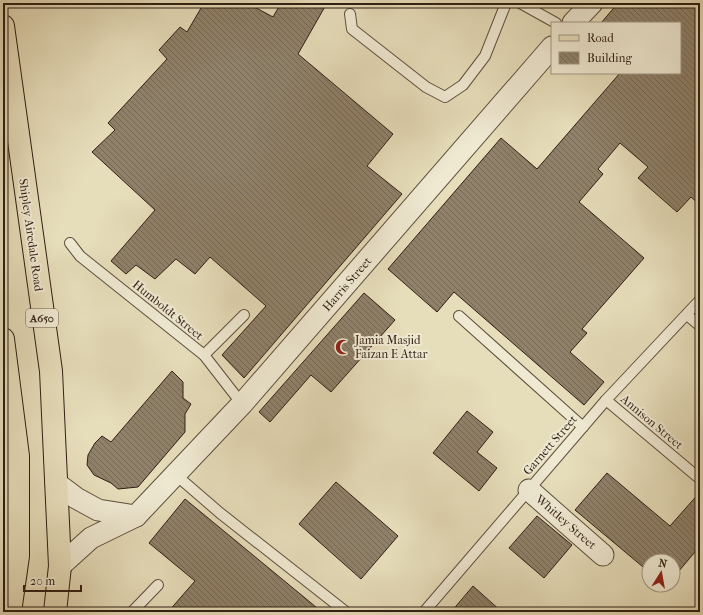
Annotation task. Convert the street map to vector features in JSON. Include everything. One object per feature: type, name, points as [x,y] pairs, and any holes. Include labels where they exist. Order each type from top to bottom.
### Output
[{"type":"main road","name":"Shipley Airedale Road","points":[[3,26],[51,371],[60,566],[55,612]]},
{"type":"main road","points":[[3,339],[18,456],[18,556],[10,612]]},
{"type":"street","points":[[574,22],[592,3]]},
{"type":"street","name":"Harris Street","points":[[60,566],[91,538],[136,516],[176,475],[242,404],[551,48]]},
{"type":"street","points":[[56,483],[76,498],[98,510],[136,516]]},
{"type":"street","name":"Whitley Street","points":[[529,490],[603,555]]},
{"type":"lane","points":[[350,14],[352,29],[426,87],[445,97],[463,85],[485,56],[506,3]]},
{"type":"lane","points":[[520,3],[554,22]]},
{"type":"lane","name":"Humboldt Street","points":[[70,243],[80,256],[204,355],[242,404]]},
{"type":"lane","name":"Garnett Street","points":[[424,612],[606,400],[700,300]]},
{"type":"lane","points":[[204,355],[244,315]]},
{"type":"lane","points":[[687,315],[700,326]]},
{"type":"lane","points":[[459,316],[583,427]]},
{"type":"lane","name":"Annison Street","points":[[606,400],[700,479]]},
{"type":"lane","points":[[176,475],[226,517],[346,612]]},
{"type":"lane","points":[[132,612],[158,585]]},
{"type":"building","points":[[204,3],[247,3],[273,17],[281,3],[327,3],[298,54],[393,134],[367,166],[402,194],[244,378],[222,355],[266,306],[210,257],[195,274],[176,259],[155,279],[136,265],[126,274],[111,261],[155,210],[92,152],[115,130],[108,123],[167,59],[159,50],[180,27],[187,32]]},
{"type":"building","points":[[618,3],[700,3],[700,205],[691,197],[677,212],[638,178],[648,167],[620,143],[598,169],[603,174],[579,202],[644,258],[582,329],[587,333],[570,352],[604,382],[584,405],[454,292],[437,312],[388,269],[501,138],[537,169],[619,74],[681,74],[681,22],[602,22]]},
{"type":"building","name":"Jamia Masjid Faizan E Attar","points":[[364,293],[395,320],[331,392],[311,375],[270,422],[259,412]]},
{"type":"building","points":[[172,371],[183,382],[183,398],[191,404],[185,414],[185,432],[138,487],[118,489],[111,483],[94,475],[87,465],[88,455],[95,443],[102,436],[111,442]]},
{"type":"building","points":[[467,411],[493,432],[477,452],[497,468],[479,491],[433,453]]},
{"type":"building","points":[[607,473],[670,526],[700,492],[700,546],[681,569],[681,553],[641,553],[641,565],[575,510]]},
{"type":"building","points":[[336,482],[398,536],[361,579],[299,524]]},
{"type":"building","points":[[185,499],[322,612],[168,612],[195,581],[149,543]]},
{"type":"building","points":[[537,516],[572,545],[544,578],[509,548]]},
{"type":"building","points":[[473,586],[502,612],[451,612]]},
{"type":"place","name":"Jamia Masjid Faizan E Attar","points":[[343,347]]}]
